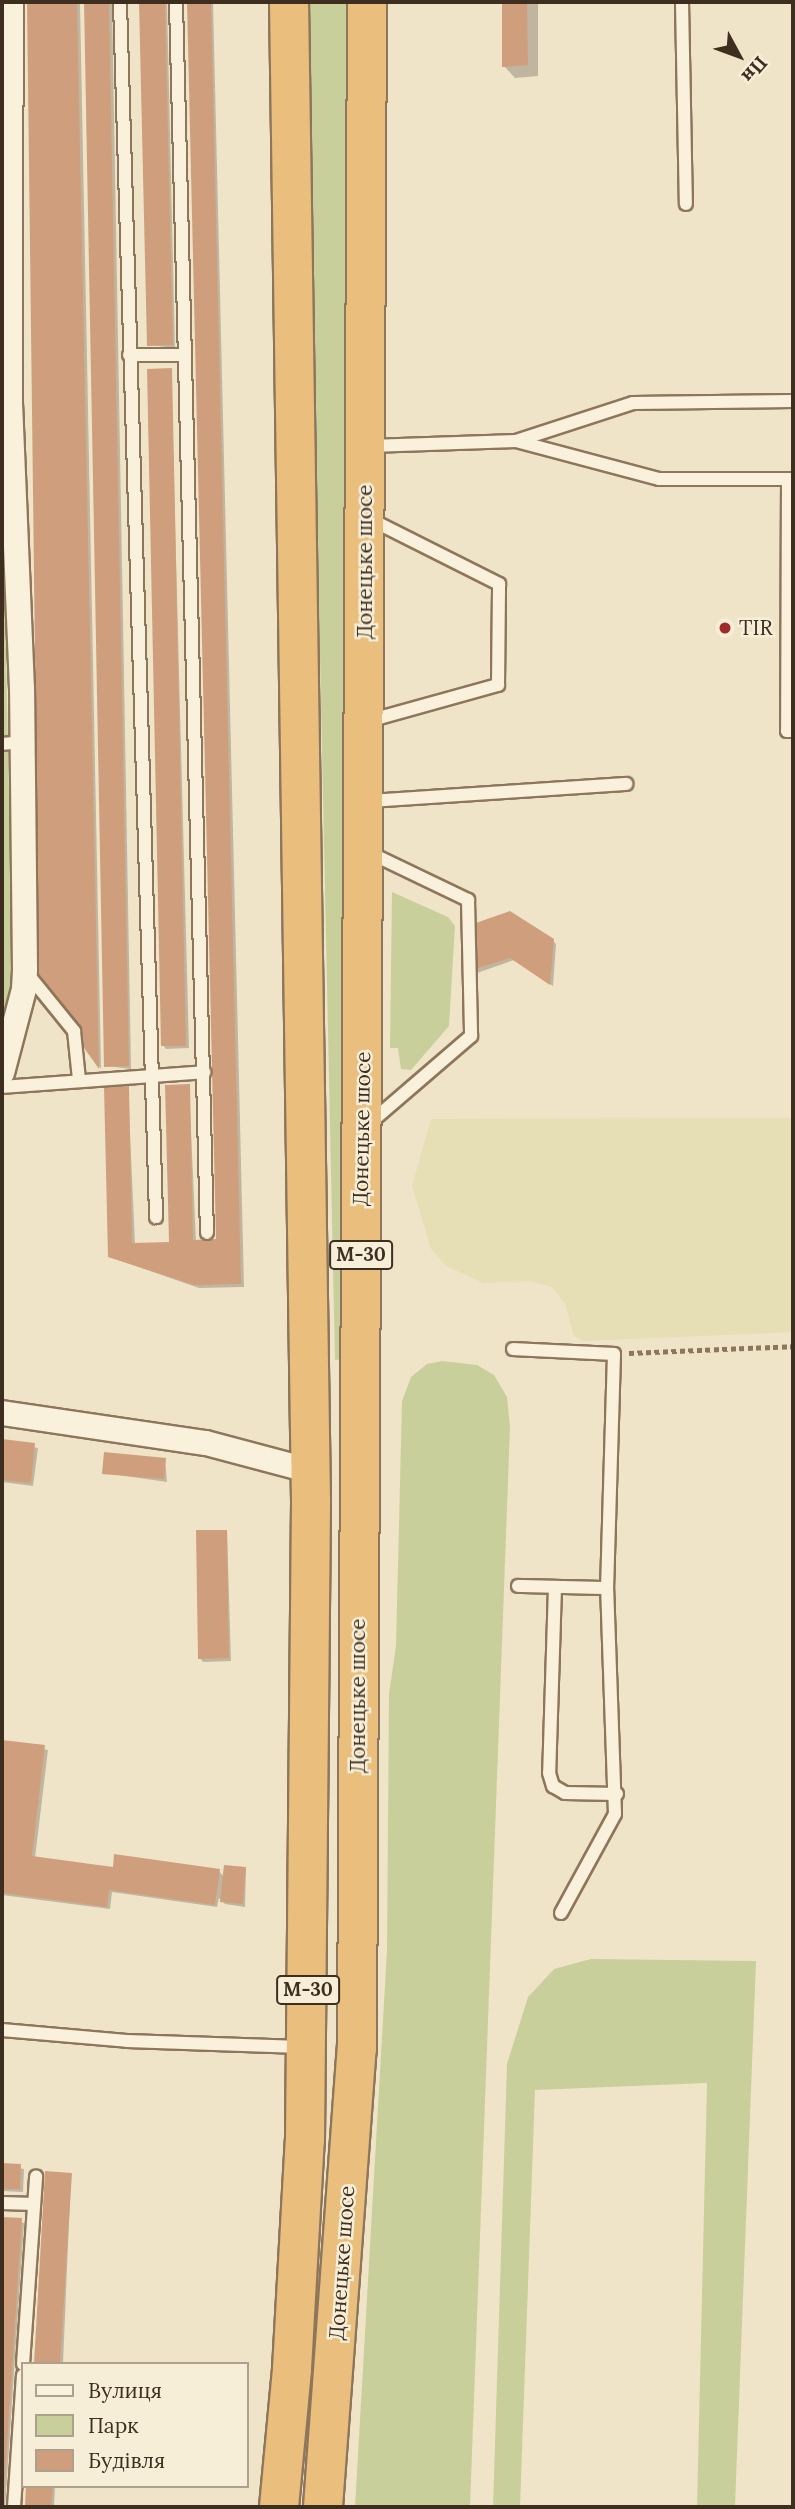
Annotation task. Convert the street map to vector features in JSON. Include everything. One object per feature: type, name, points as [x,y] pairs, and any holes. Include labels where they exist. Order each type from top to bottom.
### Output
[{"type":"highway","name":"Донецьке шосе","points":[[279,2507],[292,2370],[308,2047],[311,1471],[289,2]]},
{"type":"highway","name":"Донецьке шосе","points":[[323,2507],[356,2049],[366,852],[364,515],[367,2]]},
{"type":"street","points":[[2,1073],[24,989],[12,743],[6,404],[11,2]]},
{"type":"street","points":[[2,1413],[206,1443],[311,1471]]},
{"type":"lane","points":[[120,2],[156,1217]]},
{"type":"lane","points":[[176,2],[182,355],[207,1233]]},
{"type":"lane","points":[[682,2],[686,204]]},
{"type":"lane","points":[[129,355],[182,355]]},
{"type":"lane","points":[[366,446],[516,441],[633,403],[793,401]]},
{"type":"lane","points":[[516,441],[659,479],[791,479],[787,731],[793,731]]},
{"type":"lane","points":[[364,515],[499,584],[498,685],[364,722]]},
{"type":"lane","points":[[365,801],[626,784]]},
{"type":"lane","points":[[362,1130],[471,1036],[468,900],[366,852]]},
{"type":"lane","points":[[24,970],[74,1031],[79,1079]]},
{"type":"lane","points":[[2,1087],[79,1079],[204,1072]]},
{"type":"lane","points":[[513,1349],[614,1354],[607,1588],[617,1794],[606,1835],[561,1913]]},
{"type":"lane","points":[[518,1586],[607,1588]]},
{"type":"lane","points":[[555,1587],[549,1773],[553,1786],[565,1793],[617,1794]]},
{"type":"lane","points":[[2,2031],[127,2041],[308,2047]]},
{"type":"lane","points":[[23,2362],[36,2176]]},
{"type":"lane","points":[[2,2203],[34,2204]]},
{"type":"lane","points":[[14,2507],[21,2404]]},
{"type":"path","points":[[614,1354],[793,1346]]},
{"type":"shaded area","points":[[793,1118],[793,1332],[585,1341],[574,1336],[565,1304],[552,1287],[530,1281],[483,1283],[446,1266],[431,1249],[412,1186],[431,1119]]},
{"type":"green space","points":[[306,2],[358,2],[346,1359],[335,1360]]},
{"type":"green space","points":[[2,461],[13,986],[2,1021]]},
{"type":"green space","points":[[392,892],[448,917],[455,926],[449,1026],[411,1070],[401,1069],[398,1048],[390,1048]]},
{"type":"green space","points":[[442,1361],[477,1365],[494,1375],[507,1397],[510,1427],[470,2507],[355,2507],[387,1950],[389,1694],[396,1646],[402,1401],[411,1377],[427,1364]]},
{"type":"green space","points":[[591,1959],[756,1961],[735,2506],[697,2507],[707,2083],[535,2090],[520,2507],[493,2507],[507,2064],[528,1997],[554,1969]]},
{"type":"building","points":[[27,2],[77,2],[99,1069],[39,984]]},
{"type":"building","points":[[84,2],[109,2],[129,1066],[104,1067]]},
{"type":"building","points":[[139,2],[165,2],[173,345],[147,346]]},
{"type":"building","points":[[187,2],[211,2],[241,1284],[194,1285],[108,1257],[104,1087],[129,1086],[132,1243],[169,1242],[165,1085],[190,1084],[193,1240],[216,1239]]},
{"type":"building","points":[[502,2],[527,2],[528,65],[502,67]]},
{"type":"building","points":[[172,368],[186,1046],[161,1046],[147,369]]},
{"type":"building","points":[[510,911],[554,939],[550,985],[510,958],[472,970],[473,924]]},
{"type":"building","points":[[2,1439],[35,1443],[31,1483],[2,1480]]},
{"type":"building","points":[[104,1452],[166,1458],[164,1479],[102,1474]]},
{"type":"building","points":[[196,1530],[227,1530],[229,1658],[198,1659]]},
{"type":"building","points":[[2,1740],[45,1745],[32,1856],[113,1867],[114,1854],[220,1869],[215,1905],[109,1890],[107,1907],[2,1893]]},
{"type":"building","points":[[224,1865],[246,1867],[243,1904],[220,1902]]},
{"type":"building","points":[[2,2163],[21,2164],[20,2189],[2,2189]]},
{"type":"building","points":[[45,2171],[72,2173],[60,2362],[34,2362]]},
{"type":"building","points":[[2,2217],[22,2218],[4,2491],[2,2490]]},
{"type":"building","points":[[26,2488],[53,2488],[51,2507],[25,2507]]},
{"type":"place","name":"TIR","points":[[725,628]]}]
